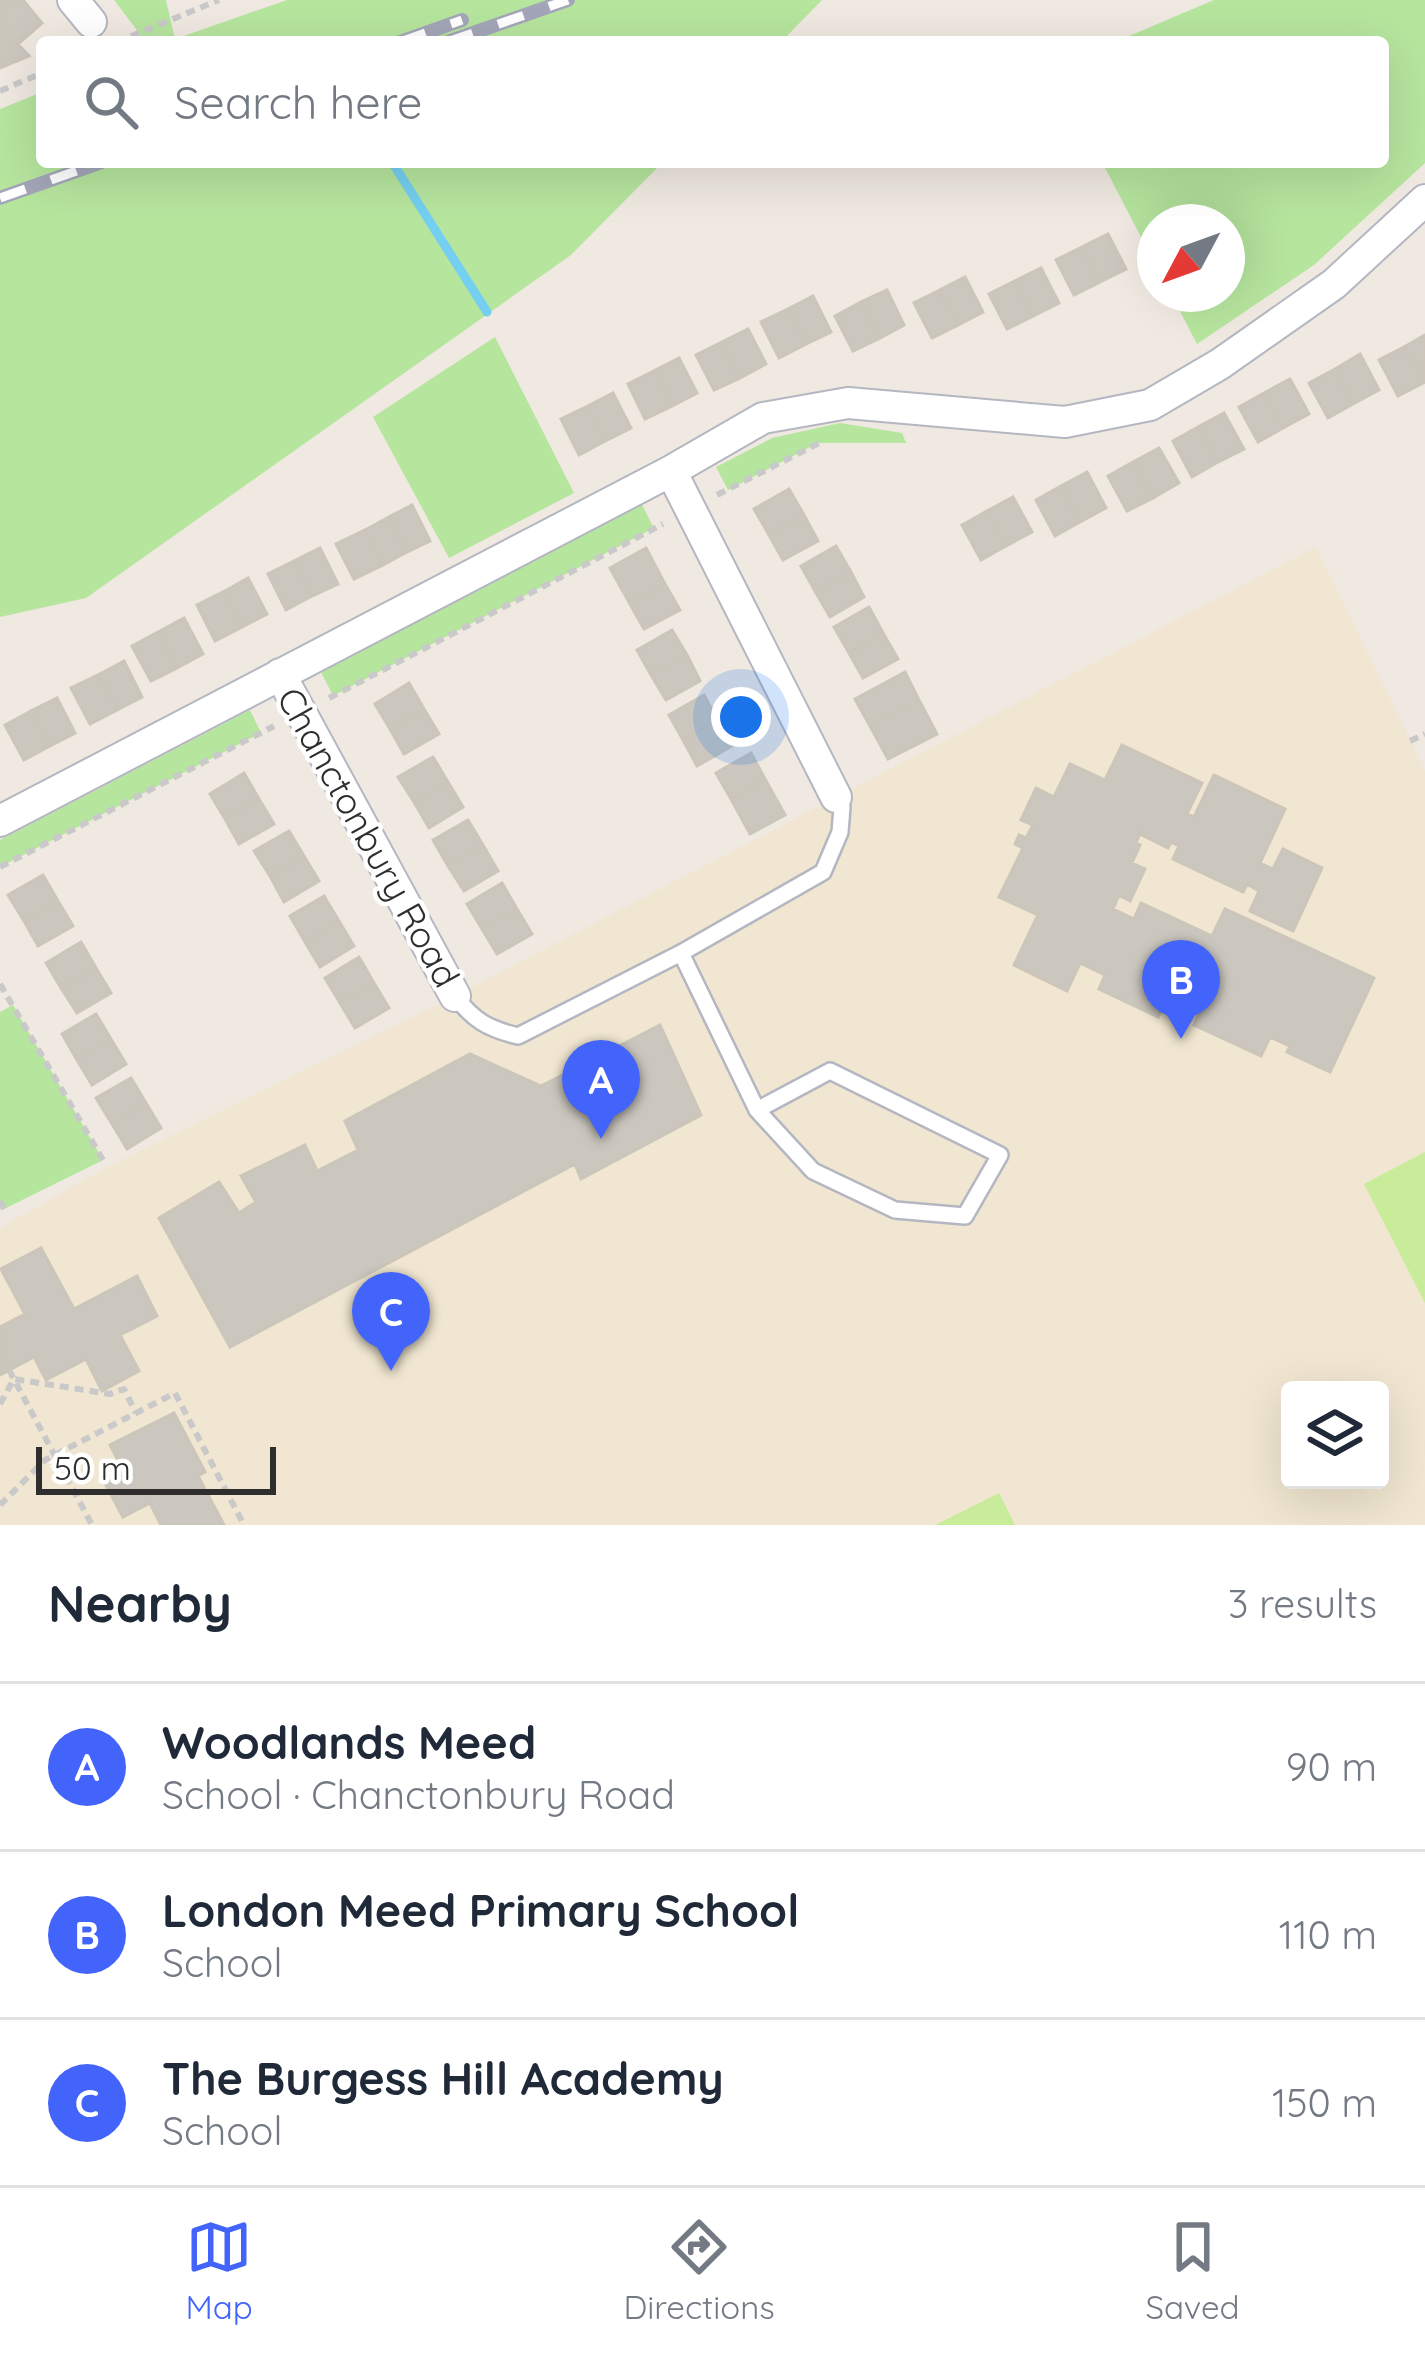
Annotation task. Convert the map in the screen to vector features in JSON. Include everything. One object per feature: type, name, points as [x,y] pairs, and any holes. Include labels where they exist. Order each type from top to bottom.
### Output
[{"type":"street","name":"Chanctonbury Road","points":[[0,821],[671,471],[763,418],[848,403],[1065,422],[1150,405],[1220,364],[1334,284],[1425,200]]},
{"type":"street","name":"Chanctonbury Road","points":[[671,471],[836,797]]},
{"type":"street","name":"Chanctonbury Road","points":[[280,674],[454,996]]},
{"type":"lane","name":"Chanctonbury Road","points":[[454,996],[473,1019],[518,1036],[680,952],[823,872],[840,832],[842,807],[836,797]]},
{"type":"lane","points":[[680,952],[757,1110],[813,1171],[896,1210],[964,1216],[1000,1155],[830,1071],[757,1110]]},
{"type":"path","points":[[132,36],[219,0]]},
{"type":"path","points":[[0,91],[36,76]]},
{"type":"path","points":[[0,867],[850,427],[848,403]]},
{"type":"path","points":[[1411,741],[1425,734]]},
{"type":"path","points":[[0,984],[103,1160]]},
{"type":"path","points":[[10,1370],[92,1525]]},
{"type":"path","points":[[0,1404],[14,1379]]},
{"type":"path","points":[[14,1379],[110,1394],[124,1390],[136,1413]]},
{"type":"path","points":[[0,1505],[55,1455],[175,1393],[244,1525]]},
{"type":"shaded area","points":[[1316,547],[1425,771],[1425,1525],[0,1525],[0,1228],[107,1167],[455,996]]},
{"type":"green space","points":[[114,0],[166,0],[174,36],[141,36]]},
{"type":"green space","points":[[287,0],[822,0],[787,36],[184,36]]},
{"type":"green space","points":[[1214,0],[1425,0],[1425,163],[1314,265],[1245,312],[1245,204],[1137,204],[1137,229],[1105,168],[1389,168],[1389,36],[1129,36]]},
{"type":"green space","points":[[36,94],[36,168],[657,168],[571,255],[86,598],[0,617],[0,109]]},
{"type":"green space","points":[[1180,312],[1244,312],[1197,344]]},
{"type":"green space","points":[[495,337],[574,493],[449,558],[373,417]]},
{"type":"green space","points":[[840,423],[902,433],[906,443],[818,443],[728,490],[716,467],[772,438]]},
{"type":"green space","points":[[641,503],[654,528],[333,696],[321,672]]},
{"type":"green space","points":[[250,710],[261,733],[0,867],[0,840]]},
{"type":"green space","points":[[13,1005],[103,1160],[4,1209],[0,1201],[0,1012]]},
{"type":"green space","points":[[1425,1152],[1425,1303],[1364,1184]]},
{"type":"green space","points":[[999,1493],[1015,1525],[935,1525]]},
{"type":"building","points":[[0,0],[23,0],[42,23],[18,44],[29,56],[0,68]]},
{"type":"building","points":[[1108,234],[1126,269],[1100,282],[1082,247]]},
{"type":"building","points":[[1082,247],[1100,282],[1074,295],[1056,260]]},
{"type":"building","points":[[1041,268],[1059,303],[1033,316],[1015,281]]},
{"type":"building","points":[[965,277],[983,312],[958,325],[940,290]]},
{"type":"building","points":[[1015,281],[1033,316],[1007,329],[989,294]]},
{"type":"building","points":[[887,290],[904,325],[880,338],[861,302]]},
{"type":"building","points":[[940,290],[958,325],[932,338],[914,303]]},
{"type":"building","points":[[813,296],[831,332],[806,344],[788,309]]},
{"type":"building","points":[[861,302],[880,338],[853,351],[835,316]]},
{"type":"building","points":[[788,309],[806,344],[779,358],[761,322]]},
{"type":"building","points":[[748,329],[766,364],[740,378],[722,342]]},
{"type":"building","points":[[1425,335],[1425,382],[1423,383],[1404,347]]},
{"type":"building","points":[[722,342],[740,378],[714,390],[696,355]]},
{"type":"building","points":[[1404,347],[1423,383],[1398,396],[1379,360]]},
{"type":"building","points":[[1360,354],[1379,390],[1353,404],[1335,369]]},
{"type":"building","points":[[679,358],[697,393],[672,406],[654,371]]},
{"type":"building","points":[[1335,369],[1353,404],[1328,418],[1309,383]]},
{"type":"building","points":[[654,371],[672,406],[645,419],[628,384]]},
{"type":"building","points":[[1290,379],[1309,414],[1283,428],[1264,393]]},
{"type":"building","points":[[613,393],[631,428],[605,441],[588,406]]},
{"type":"building","points":[[1264,393],[1283,428],[1258,442],[1239,407]]},
{"type":"building","points":[[588,406],[605,441],[579,455],[561,419]]},
{"type":"building","points":[[1224,413],[1244,449],[1218,462],[1198,427]]},
{"type":"building","points":[[1198,427],[1218,462],[1192,477],[1173,441]]},
{"type":"building","points":[[1159,448],[1179,483],[1153,498],[1133,462]]},
{"type":"building","points":[[1133,462],[1153,498],[1127,511],[1108,476]]},
{"type":"building","points":[[1087,472],[1106,508],[1080,522],[1061,486]]},
{"type":"building","points":[[1061,486],[1080,522],[1055,536],[1036,500]]},
{"type":"building","points":[[789,489],[804,515],[769,535],[754,509]]},
{"type":"building","points":[[1013,497],[1032,532],[1006,546],[987,511]]},
{"type":"building","points":[[412,505],[430,541],[407,552],[389,517]]},
{"type":"building","points":[[987,511],[1006,546],[981,560],[962,525]]},
{"type":"building","points":[[804,515],[818,541],[783,560],[769,535]]},
{"type":"building","points":[[389,517],[407,552],[383,565],[365,530]]},
{"type":"building","points":[[365,530],[383,565],[354,579],[336,544]]},
{"type":"building","points":[[836,546],[851,572],[815,591],[801,566]]},
{"type":"building","points":[[320,548],[338,584],[312,596],[294,561]]},
{"type":"building","points":[[646,548],[665,584],[630,604],[610,568]]},
{"type":"building","points":[[294,561],[312,596],[286,610],[268,574]]},
{"type":"building","points":[[851,572],[864,597],[830,617],[815,591]]},
{"type":"building","points":[[248,578],[267,614],[242,627],[223,592]]},
{"type":"building","points":[[665,584],[680,610],[644,629],[630,604]]},
{"type":"building","points":[[223,592],[242,627],[215,641],[197,605]]},
{"type":"building","points":[[869,607],[883,633],[849,653],[834,627]]},
{"type":"building","points":[[184,618],[203,654],[177,668],[158,632]]},
{"type":"building","points":[[672,630],[687,655],[651,675],[637,650]]},
{"type":"building","points":[[158,632],[177,668],[151,681],[132,646]]},
{"type":"building","points":[[883,633],[898,659],[863,678],[849,653]]},
{"type":"building","points":[[687,655],[700,681],[666,700],[651,675]]},
{"type":"building","points":[[124,661],[142,697],[117,710],[98,675]]},
{"type":"building","points":[[905,672],[919,700],[870,726],[855,699]]},
{"type":"building","points":[[98,675],[117,710],[90,724],[71,688]]},
{"type":"building","points":[[409,683],[424,709],[390,729],[375,704]]},
{"type":"building","points":[[704,695],[718,721],[683,740],[669,715]]},
{"type":"building","points":[[57,698],[75,733],[50,746],[31,711]]},
{"type":"building","points":[[919,700],[937,734],[888,759],[870,726]]},
{"type":"building","points":[[424,709],[439,734],[404,754],[390,729]]},
{"type":"building","points":[[31,711],[50,746],[24,760],[5,725]]},
{"type":"building","points":[[718,721],[732,746],[697,766],[683,740]]},
{"type":"building","points":[[1122,745],[1202,783],[1187,814],[1194,817],[1214,775],[1285,809],[1260,863],[1273,869],[1283,849],[1322,868],[1293,931],[1250,911],[1259,891],[1247,884],[1243,892],[1173,859],[1179,846],[1171,842],[1168,848],[1142,835],[1142,828],[1132,863],[1145,869],[1130,901],[1119,895],[1113,909],[1134,919],[1141,903],[1212,936],[1225,909],[1374,978],[1330,1072],[1287,1052],[1290,1046],[1270,1037],[1261,1056],[1194,1025],[1200,1012],[1168,997],[1158,1017],[1099,989],[1105,975],[1080,963],[1067,991],[1014,965],[1038,915],[999,897],[1023,848],[1015,844],[1019,835],[1026,838],[1033,825],[1021,820],[1036,788],[1054,797],[1070,764],[1105,780]]},
{"type":"building","points":[[751,753],[765,779],[731,799],[716,773]]},
{"type":"building","points":[[433,757],[448,782],[414,802],[398,777]]},
{"type":"building","points":[[244,773],[259,799],[225,819],[210,794]]},
{"type":"building","points":[[765,779],[785,815],[750,834],[731,799]]},
{"type":"building","points":[[448,782],[463,807],[429,828],[414,802]]},
{"type":"building","points":[[259,799],[274,824],[239,844],[225,819]]},
{"type":"building","points":[[468,820],[483,845],[448,866],[433,840]]},
{"type":"building","points":[[289,831],[304,856],[270,876],[254,851]]},
{"type":"building","points":[[483,845],[498,871],[464,891],[448,866]]},
{"type":"building","points":[[304,856],[319,881],[284,902],[270,876]]},
{"type":"building","points":[[43,875],[58,901],[24,921],[8,895]]},
{"type":"building","points":[[502,883],[517,909],[482,929],[467,904]]},
{"type":"building","points":[[324,896],[339,921],[305,942],[290,916]]},
{"type":"building","points":[[58,901],[73,926],[38,946],[24,921]]},
{"type":"building","points":[[517,909],[532,934],[497,954],[482,929]]},
{"type":"building","points":[[339,921],[354,946],[320,967],[305,942]]},
{"type":"building","points":[[81,942],[96,968],[61,988],[46,963]]},
{"type":"building","points":[[359,957],[374,983],[340,1003],[325,978]]},
{"type":"building","points":[[96,968],[111,993],[77,1013],[61,988]]},
{"type":"building","points":[[374,983],[389,1008],[355,1028],[340,1003]]},
{"type":"building","points":[[96,1014],[111,1039],[77,1060],[62,1034]]},
{"type":"building","points":[[660,1025],[701,1115],[581,1179],[575,1164],[230,1347],[159,1218],[219,1182],[239,1213],[256,1202],[241,1176],[305,1145],[317,1171],[358,1150],[345,1121],[470,1054],[541,1086]]},
{"type":"building","points":[[111,1039],[126,1064],[92,1085],[77,1060]]},
{"type":"building","points":[[131,1078],[146,1103],[112,1124],[96,1098]]},
{"type":"building","points":[[146,1103],[161,1128],[127,1149],[112,1124]]},
{"type":"building","points":[[41,1248],[74,1309],[137,1276],[157,1316],[120,1335],[139,1371],[102,1391],[86,1359],[46,1380],[34,1357],[0,1375],[0,1327],[25,1314],[1,1269]]},
{"type":"building","points":[[174,1413],[205,1472],[198,1476],[224,1525],[161,1525],[150,1503],[123,1517],[104,1482],[124,1472],[110,1445]]},
{"type":"waterway","points":[[396,168],[487,312]]},
{"type":"railway","points":[[464,36],[568,0]]},
{"type":"railway","points":[[417,36],[462,20]]},
{"type":"railway","points":[[0,198],[85,168]]},
{"type":"place","name":"London Meed Primary School","points":[[1181,1039]]},
{"type":"place","name":"Woodlands Meed","points":[[601,1139]]},
{"type":"place","name":"The Burgess Hill Academy","points":[[391,1371]]}]
